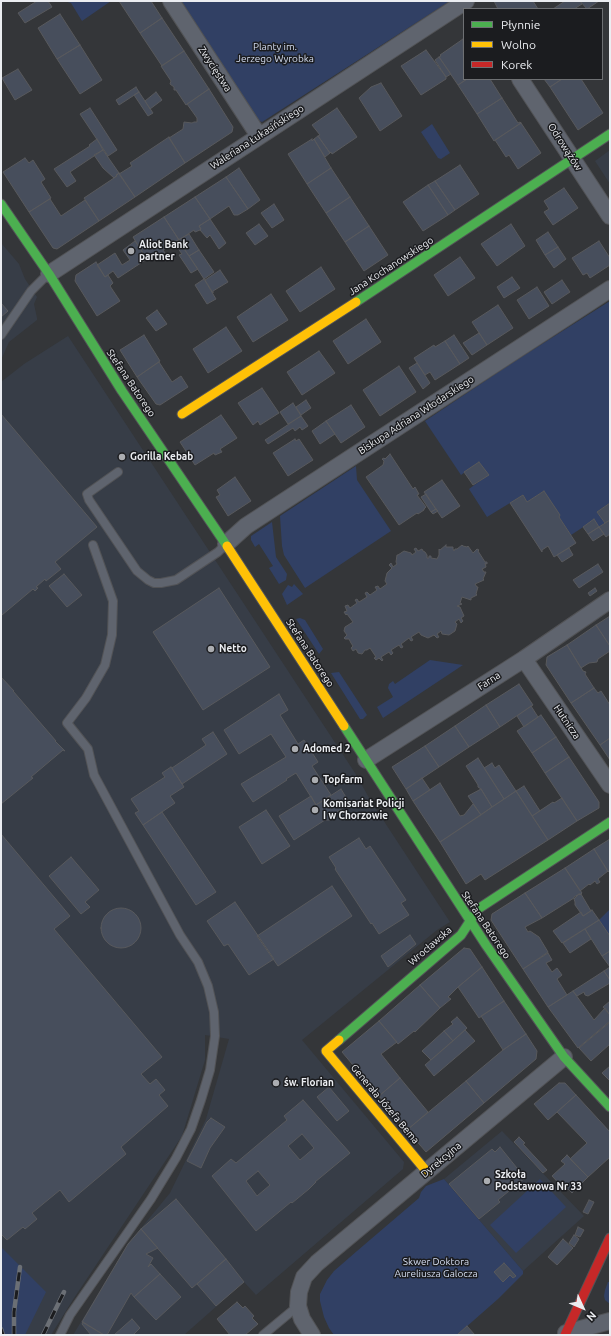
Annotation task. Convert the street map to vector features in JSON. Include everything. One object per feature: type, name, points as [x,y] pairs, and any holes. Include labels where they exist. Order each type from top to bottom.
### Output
[{"type":"street","name":"Zwycięstwa","points":[[170,1],[259,136]]},
{"type":"street","name":"Waleriana Łukasińskiego","points":[[49,274],[468,1]]},
{"type":"street","name":"Odrowążów","points":[[521,80],[610,216]]},
{"type":"street","name":"Jana Kochanowskiego","points":[[182,414],[418,262],[610,134]]},
{"type":"street","name":"Stefana Batorego","points":[[1,204],[49,274],[122,391],[226,544],[470,920],[564,1057],[610,1107]]},
{"type":"street","name":"Biskupa Adriana Włodarskiego","points":[[226,544],[246,526],[610,288]]},
{"type":"street","name":"Farna","points":[[366,760],[524,659],[610,600]]},
{"type":"street","name":"Hutnicza","points":[[524,659],[610,785]]},
{"type":"street","name":"Wrocławska","points":[[326,1051],[461,935],[478,909],[610,822]]},
{"type":"street","name":"Generała Józefa Bema","points":[[326,1051],[427,1172]]},
{"type":"street","name":"Dyrekcyjna","points":[[298,1306],[299,1292],[304,1277],[317,1263],[564,1057]]},
{"type":"street","points":[[565,1334],[610,1238]]},
{"type":"street","points":[[298,1306],[302,1319],[312,1335]]},
{"type":"street","points":[[565,1334],[610,1321]]},
{"type":"lane","points":[[1,335],[31,291],[49,274]]},
{"type":"lane","points":[[118,472],[87,494],[89,500],[137,571],[148,580],[154,583],[176,580],[218,552],[226,544]]},
{"type":"lane","points":[[60,1335],[70,1315],[151,1199],[176,1158],[191,1129],[201,1100],[210,1070],[215,1036],[214,1012],[208,986],[198,962],[180,935],[94,775],[88,749],[67,723],[86,698],[105,665],[112,635],[113,601],[93,545]]},
{"type":"lane","points":[[263,1335],[298,1306]]},
{"type":"shaded area","points":[[610,150],[610,184],[595,161]]},
{"type":"shaded area","points":[[1,244],[19,264],[25,279],[37,297],[34,304],[37,320],[9,342],[1,360]]},
{"type":"shaded area","points":[[68,336],[355,773],[372,803],[450,922],[437,930],[302,1040],[404,1162],[403,1169],[256,1295],[244,1282],[184,1335],[73,1335],[128,1244],[170,1193],[206,1119],[229,1039],[205,1035],[205,1060],[182,1136],[51,1335],[1,1335],[1,382],[24,364]]},
{"type":"shaded area","points":[[502,1131],[584,1216],[523,1271],[444,1179]]},
{"type":"green space","points":[[64,1],[111,1],[82,21],[71,3]]},
{"type":"green space","name":"Planty im. Jerzego Wyrobka","points":[[179,1],[450,1],[262,122],[257,120]]},
{"type":"green space","points":[[432,124],[450,153],[441,159],[438,158],[421,132]]},
{"type":"green space","points":[[610,301],[610,503],[597,512],[605,523],[599,527],[594,520],[571,535],[544,491],[527,502],[523,495],[487,517],[469,489],[488,475],[479,462],[461,475],[425,421],[512,363]]},
{"type":"green space","points":[[356,466],[357,480],[391,531],[305,588],[284,555],[280,516]]},
{"type":"green space","points":[[272,522],[276,557],[287,574],[286,580],[279,584],[269,568],[273,566],[259,544],[255,547],[251,540],[251,536]]},
{"type":"green space","points":[[294,584],[303,594],[287,605],[282,594],[288,585],[292,587]]},
{"type":"green space","points":[[300,618],[305,620],[323,649],[319,654],[296,619]]},
{"type":"green space","points":[[430,660],[463,665],[383,718],[377,707],[393,697],[388,688],[389,684],[393,681],[395,684]]},
{"type":"green space","points":[[339,672],[367,715],[363,719],[360,719],[331,673]]},
{"type":"green space","points":[[610,909],[610,936],[599,920]]},
{"type":"green space","name":"Skwer Doktora Aureliusza Galocza","points":[[444,1179],[523,1271],[523,1274],[498,1299],[457,1335],[334,1335],[324,1317],[320,1301],[320,1294],[327,1280],[334,1271],[419,1198],[421,1192],[426,1186]]},
{"type":"green space","points":[[540,1179],[566,1207],[516,1253],[490,1225]]},
{"type":"green space","points":[[1,1247],[46,1292],[25,1335],[1,1335]]},
{"type":"green space","points":[[608,1282],[610,1282],[610,1304],[605,1300],[604,1296]]},
{"type":"building","points":[[37,1],[48,1],[52,7],[25,23],[18,13]]},
{"type":"building","points":[[119,1],[151,1],[162,18],[140,33]]},
{"type":"building","points":[[494,1],[533,1],[537,8],[498,8]]},
{"type":"building","points":[[565,1],[580,1],[582,4],[576,8],[554,8]]},
{"type":"building","points":[[580,1],[599,1],[588,8],[586,8]]},
{"type":"building","points":[[60,14],[80,45],[57,59],[38,28]]},
{"type":"building","points":[[162,18],[184,51],[162,66],[140,33]]},
{"type":"building","points":[[463,39],[463,80],[466,80],[458,85],[439,57],[441,56],[440,55]]},
{"type":"building","points":[[80,45],[102,80],[80,94],[57,59]]},
{"type":"building","points":[[426,50],[446,79],[421,95],[401,66]]},
{"type":"building","points":[[184,51],[209,89],[186,105],[176,90],[174,90],[174,87],[170,84],[171,81],[161,66]]},
{"type":"building","points":[[439,57],[451,74],[446,77],[435,60]]},
{"type":"building","points":[[18,69],[32,90],[15,100],[2,78]]},
{"type":"building","points":[[466,80],[491,80],[502,98],[477,114],[458,85]]},
{"type":"building","points":[[545,80],[560,80],[550,87]]},
{"type":"building","points":[[560,80],[582,80],[603,113],[578,130],[550,87]]},
{"type":"building","points":[[381,83],[402,116],[380,131],[359,98],[371,87]]},
{"type":"building","points":[[136,87],[139,92],[119,105],[116,100]]},
{"type":"building","points":[[209,89],[233,127],[232,132],[185,163],[169,138],[183,129],[184,122],[197,122],[197,118],[187,104]]},
{"type":"building","points":[[139,92],[153,113],[148,116],[134,95]]},
{"type":"building","points":[[156,92],[162,100],[150,109],[145,101]]},
{"type":"building","points":[[502,98],[518,123],[521,123],[494,141],[477,114]]},
{"type":"building","points":[[90,108],[117,150],[108,156],[80,114]]},
{"type":"building","points":[[337,108],[357,137],[332,154],[318,136],[320,135],[312,125]]},
{"type":"building","points":[[521,123],[541,153],[518,169],[509,155],[506,157],[495,140]]},
{"type":"building","points":[[318,136],[330,153],[325,157],[314,139]]},
{"type":"building","points":[[169,137],[185,163],[135,197],[119,174],[132,166],[130,163]]},
{"type":"building","points":[[97,139],[103,150],[70,172],[76,181],[67,187],[54,169],[90,146],[89,145]]},
{"type":"building","points":[[312,139],[312,141],[314,139],[331,168],[307,184],[288,154]]},
{"type":"building","points":[[103,150],[119,173],[114,178],[103,168],[94,155]]},
{"type":"building","points":[[25,158],[29,163],[33,160],[45,179],[41,182],[51,198],[29,212],[3,172]]},
{"type":"building","points":[[460,165],[479,194],[455,210],[435,181]]},
{"type":"building","points":[[239,168],[260,200],[248,209],[226,177]]},
{"type":"building","points":[[331,168],[350,197],[326,213],[307,184]]},
{"type":"building","points":[[119,173],[135,197],[99,221],[84,198],[117,176],[116,175]]},
{"type":"building","points":[[226,177],[248,209],[238,215],[234,215],[229,206],[210,219],[195,197]]},
{"type":"building","points":[[435,181],[455,210],[448,215],[428,185]]},
{"type":"building","points":[[428,185],[448,215],[423,231],[403,202]]},
{"type":"building","points":[[564,188],[578,208],[553,225],[544,212],[549,209],[544,201]]},
{"type":"building","points":[[195,197],[210,219],[199,226],[201,229],[200,230],[195,232],[194,230],[179,240],[164,217]]},
{"type":"building","points":[[350,197],[369,226],[345,242],[326,213]]},
{"type":"building","points":[[50,199],[61,216],[85,200],[99,221],[57,249],[53,248],[29,212]]},
{"type":"building","points":[[274,204],[284,220],[272,228],[261,213]]},
{"type":"building","points":[[164,217],[179,240],[163,250],[165,253],[159,258],[156,254],[147,260],[133,237]]},
{"type":"building","points":[[210,219],[226,243],[219,249],[210,235],[207,238],[200,230],[201,229],[199,226]]},
{"type":"building","points":[[259,224],[268,236],[255,245],[246,233]]},
{"type":"building","points":[[511,224],[525,246],[497,266],[481,244]]},
{"type":"building","points":[[369,226],[388,255],[364,271],[345,242]]},
{"type":"building","points":[[548,232],[558,247],[545,255],[536,240]]},
{"type":"building","points":[[189,234],[199,250],[189,256],[178,240]]},
{"type":"building","points":[[178,240],[198,269],[191,273],[179,255],[182,254],[174,243]]},
{"type":"building","points":[[135,241],[147,259],[118,278],[113,271],[105,277],[97,265],[115,253],[122,265],[130,260],[123,250]]},
{"type":"building","points":[[599,241],[610,258],[610,265],[590,278],[587,273],[583,275],[572,258]]},
{"type":"building","points":[[558,247],[566,259],[554,268],[545,255]]},
{"type":"building","points":[[199,250],[214,272],[204,279],[189,256]]},
{"type":"building","points":[[460,257],[475,278],[448,296],[434,275]]},
{"type":"building","points":[[96,262],[105,277],[108,275],[113,283],[110,286],[120,301],[97,316],[75,281],[76,275]]},
{"type":"building","points":[[321,267],[335,289],[300,312],[286,291]]},
{"type":"building","points":[[220,270],[228,282],[213,291],[213,293],[205,280]]},
{"type":"building","points":[[512,277],[520,288],[504,298],[497,287]]},
{"type":"building","points":[[204,279],[216,299],[207,304],[195,285]]},
{"type":"building","points":[[562,280],[570,292],[552,304],[544,292]]},
{"type":"building","points":[[537,287],[549,306],[529,319],[517,300]]},
{"type":"building","points":[[271,294],[288,320],[253,342],[237,317]]},
{"type":"building","points":[[1,303],[8,311],[1,317]]},
{"type":"building","points":[[498,305],[513,328],[487,345],[472,322]]},
{"type":"building","points":[[157,310],[167,324],[156,331],[146,318]]},
{"type":"building","points":[[366,319],[381,342],[348,364],[333,341]]},
{"type":"building","points":[[226,327],[242,351],[208,373],[193,349]]},
{"type":"building","points":[[479,333],[487,345],[472,355],[463,343]]},
{"type":"building","points":[[144,335],[160,361],[137,377],[120,350]]},
{"type":"building","points":[[454,335],[469,358],[460,364],[445,341]]},
{"type":"building","points":[[445,341],[460,364],[435,380],[430,372],[425,375],[414,358],[434,345],[435,347]]},
{"type":"building","points":[[319,351],[335,373],[302,395],[287,372]]},
{"type":"building","points":[[159,362],[172,382],[181,376],[188,387],[160,405],[156,404],[137,377]]},
{"type":"building","points":[[417,363],[430,383],[423,389],[409,368]]},
{"type":"building","points":[[399,366],[416,392],[380,416],[363,390]]},
{"type":"building","points":[[262,388],[279,413],[260,425],[258,421],[253,425],[238,403]]},
{"type":"building","points":[[306,400],[311,408],[301,415],[296,407]]},
{"type":"building","points":[[293,403],[301,416],[288,424],[280,412]]},
{"type":"building","points":[[351,405],[365,427],[341,443],[326,421]]},
{"type":"building","points":[[1,414],[97,527],[55,562],[61,569],[46,581],[45,579],[36,587],[38,588],[35,591],[33,589],[2,615],[1,613]]},
{"type":"building","points":[[221,415],[237,438],[220,449],[222,452],[215,455],[214,453],[195,465],[180,442]]},
{"type":"building","points":[[301,416],[308,426],[302,430],[300,427],[295,431],[293,428],[268,444],[265,440]]},
{"type":"building","points":[[326,421],[335,434],[320,444],[312,431]]},
{"type":"building","points":[[295,439],[296,441],[299,439],[313,460],[288,476],[273,453]]},
{"type":"building","points":[[390,454],[413,489],[415,487],[419,494],[417,495],[426,507],[418,514],[417,513],[399,525],[366,477],[383,465],[384,461],[382,459],[385,459]]},
{"type":"building","points":[[479,462],[489,475],[473,485],[464,472]]},
{"type":"building","points":[[235,477],[251,501],[228,516],[216,497],[220,495],[217,490]]},
{"type":"building","points":[[442,480],[460,506],[442,518],[424,492]]},
{"type":"building","points":[[544,491],[576,543],[554,557],[548,546],[542,550],[542,552],[510,503],[523,495],[527,502]]},
{"type":"building","points":[[426,494],[436,509],[431,512],[421,497]]},
{"type":"building","points":[[610,503],[610,520],[605,523],[597,512]]},
{"type":"building","points":[[436,509],[438,511],[433,514],[431,512]]},
{"type":"building","points":[[594,519],[599,527],[588,534],[583,527]]},
{"type":"building","points":[[610,520],[610,534],[606,537],[599,527]]},
{"type":"building","points":[[599,527],[604,534],[593,541],[588,534]]},
{"type":"building","points":[[446,545],[446,547],[453,547],[454,551],[462,545],[468,546],[473,553],[477,549],[485,562],[487,562],[487,564],[485,563],[486,567],[482,569],[486,572],[483,579],[484,580],[475,584],[478,587],[477,595],[471,598],[471,600],[462,597],[460,603],[462,604],[457,606],[460,607],[464,616],[461,618],[463,621],[461,623],[459,619],[455,622],[457,624],[455,631],[449,635],[442,634],[441,631],[437,634],[439,637],[437,638],[434,635],[428,638],[421,635],[419,632],[411,637],[413,640],[411,641],[409,638],[401,644],[403,647],[401,648],[399,645],[391,650],[393,653],[391,655],[389,652],[381,657],[383,660],[382,661],[379,658],[376,660],[374,658],[376,657],[370,648],[365,650],[362,654],[358,653],[356,649],[353,651],[351,648],[353,646],[349,639],[344,638],[347,635],[344,631],[345,627],[353,622],[344,612],[347,611],[345,606],[348,605],[350,608],[357,603],[355,600],[357,599],[359,602],[367,597],[365,593],[367,592],[370,595],[377,590],[375,587],[378,586],[380,589],[387,584],[385,581],[387,573],[392,568],[389,565],[391,563],[393,567],[397,564],[397,555],[404,551],[411,553],[412,555],[416,552],[414,549],[416,548],[418,551],[422,549],[427,555],[427,558],[431,556],[431,558],[437,559],[439,549],[440,550]]},
{"type":"building","points":[[569,548],[573,555],[562,562],[557,555]]},
{"type":"building","points":[[598,564],[603,572],[579,588],[573,580]]},
{"type":"building","points":[[64,574],[82,595],[67,607],[49,586]]},
{"type":"building","name":"Netto","points":[[219,588],[270,667],[203,710],[153,632]]},
{"type":"building","points":[[595,588],[597,591],[590,596],[588,593]]},
{"type":"building","points":[[610,616],[610,646],[596,625]]},
{"type":"building","points":[[596,625],[610,646],[610,651],[598,659],[597,662],[589,663],[581,668],[567,645]]},
{"type":"building","points":[[567,645],[583,671],[586,672],[585,674],[594,688],[571,703],[546,665],[547,657]]},
{"type":"building","points":[[1,677],[65,751],[63,750],[31,777],[33,778],[1,804]]},
{"type":"building","points":[[519,684],[533,705],[500,727],[486,705]]},
{"type":"building","points":[[594,688],[598,693],[601,691],[610,705],[610,738],[600,745],[571,703]]},
{"type":"building","name":"Adomed 2","points":[[279,694],[288,710],[280,715],[298,744],[304,740],[318,762],[312,766],[331,795],[316,805],[296,773],[253,802],[241,784],[286,757],[271,734],[239,754],[224,730]]},
{"type":"building","points":[[486,705],[500,727],[469,747],[455,726]]},
{"type":"building","points":[[531,706],[538,717],[524,727],[517,716]]},
{"type":"building","points":[[541,715],[556,737],[532,753],[517,731]]},
{"type":"building","points":[[455,726],[469,747],[439,767],[425,746]]},
{"type":"building","points":[[213,732],[227,754],[182,784],[172,768],[206,745],[202,739]]},
{"type":"building","points":[[556,737],[569,757],[545,773],[532,753]]},
{"type":"building","points":[[610,738],[610,760],[600,745]]},
{"type":"building","points":[[425,746],[439,767],[406,789],[392,767]]},
{"type":"building","points":[[569,757],[599,802],[599,808],[577,821],[545,773]]},
{"type":"building","points":[[478,758],[504,799],[492,807],[466,766]]},
{"type":"building","points":[[492,763],[495,768],[499,765],[516,791],[504,799],[484,768]]},
{"type":"building","points":[[171,767],[184,787],[170,796],[175,803],[143,825],[135,813],[139,811],[131,799],[165,777],[162,773]]},
{"type":"building","points":[[422,778],[430,790],[413,801],[406,789]]},
{"type":"building","points":[[440,783],[460,816],[464,815],[473,804],[481,815],[440,842],[413,801]]},
{"type":"building","points":[[524,786],[540,811],[532,816],[516,791]]},
{"type":"building","name":"Komisariat Policji I w Chorzowie","points":[[341,789],[350,804],[332,815],[330,820],[325,820],[294,840],[279,816],[311,796],[316,805]]},
{"type":"building","points":[[481,789],[492,807],[481,815],[468,796]]},
{"type":"building","points":[[516,791],[548,840],[485,880],[481,874],[466,884],[440,842]]},
{"type":"building","points":[[562,798],[577,821],[548,840],[532,816],[553,802],[554,803]]},
{"type":"building","points":[[266,810],[290,846],[262,864],[239,827]]},
{"type":"building","points":[[162,812],[216,892],[196,905],[143,825]]},
{"type":"building","points":[[1,834],[70,916],[54,929],[162,1057],[141,1074],[150,1084],[156,1079],[165,1090],[159,1095],[168,1106],[121,1147],[126,1154],[69,1202],[60,1190],[32,1213],[37,1219],[25,1229],[23,1227],[7,1240],[1,1234]]},
{"type":"building","points":[[359,838],[366,849],[370,846],[406,900],[401,903],[409,915],[379,934],[335,869],[336,868],[329,857]]},
{"type":"building","points":[[610,839],[610,870],[608,872],[594,849]]},
{"type":"building","points":[[594,849],[608,871],[598,879],[600,882],[597,884],[595,881],[580,891],[565,868]]},
{"type":"building","points":[[71,857],[99,890],[85,902],[90,907],[81,914],[49,876]]},
{"type":"building","points":[[565,868],[582,893],[542,918],[525,893]]},
{"type":"building","points":[[332,886],[352,916],[278,966],[257,936]]},
{"type":"building","points":[[525,893],[542,918],[525,927],[528,932],[530,931],[539,937],[548,952],[523,969],[491,920],[492,914]]},
{"type":"building","points":[[581,894],[591,911],[583,916],[575,905],[574,899]]},
{"type":"building","points":[[235,902],[274,959],[249,975],[228,944],[224,946],[207,921]]},
{"type":"building","points":[[117,908],[125,908],[132,911],[138,917],[141,928],[138,939],[132,945],[125,948],[117,948],[110,945],[104,939],[101,932],[101,924],[104,917],[110,911]]},
{"type":"building","points":[[592,910],[599,920],[562,943],[553,931],[581,912],[583,916]]},
{"type":"building","points":[[599,920],[610,936],[610,951],[602,956],[585,929]]},
{"type":"building","points":[[585,929],[591,939],[570,953],[563,943]]},
{"type":"building","points":[[410,935],[416,944],[388,967],[381,956]]},
{"type":"building","points":[[464,948],[470,949],[482,967],[458,987],[448,997],[451,999],[440,1008],[420,985]]},
{"type":"building","points":[[610,951],[610,967],[602,956]]},
{"type":"building","points":[[548,953],[552,960],[546,963],[552,972],[557,968],[562,975],[557,979],[567,995],[548,1007],[523,969]]},
{"type":"building","points":[[482,967],[504,1001],[479,1018],[458,987]]},
{"type":"building","points":[[610,967],[610,980],[604,971]]},
{"type":"building","points":[[604,971],[610,980],[610,983],[588,996],[585,995],[584,992],[577,996],[573,991]]},
{"type":"building","points":[[420,985],[440,1008],[415,1032],[414,1031],[398,1044],[379,1021]]},
{"type":"building","points":[[573,991],[594,1020],[605,1008],[610,1015],[610,1021],[578,1048],[548,1007]]},
{"type":"building","points":[[504,1001],[526,1034],[503,1050],[481,1016]]},
{"type":"building","points":[[610,1001],[610,1015],[603,1007]]},
{"type":"building","points":[[457,1017],[467,1028],[453,1041],[444,1031],[453,1024],[451,1022]]},
{"type":"building","points":[[379,1021],[397,1042],[381,1054],[400,1078],[379,1096],[342,1052]]},
{"type":"building","points":[[610,1022],[610,1044],[591,1061],[579,1048]]},
{"type":"building","points":[[465,1030],[475,1041],[434,1076],[425,1065]]},
{"type":"building","points":[[444,1031],[453,1041],[431,1060],[422,1051]]},
{"type":"building","points":[[526,1034],[537,1051],[536,1059],[484,1103],[466,1081],[503,1050]]},
{"type":"building","points":[[610,1066],[610,1081],[602,1073]]},
{"type":"building","points":[[400,1078],[428,1112],[407,1130],[379,1096]]},
{"type":"building","points":[[466,1081],[484,1103],[426,1152],[407,1130]]},
{"type":"building","points":[[559,1083],[565,1083],[576,1095],[548,1120],[534,1104]]},
{"type":"building","points":[[329,1087],[349,1111],[337,1121],[317,1097]]},
{"type":"building","points":[[576,1095],[610,1132],[610,1157],[588,1177],[570,1159],[587,1143],[557,1112]]},
{"type":"building","points":[[303,1100],[350,1153],[315,1182],[309,1189],[256,1231],[212,1176],[231,1159],[236,1163],[287,1120],[284,1116]],"holes":[[[302,1134],[314,1148],[300,1160],[288,1146]],[[258,1171],[270,1185],[257,1196],[246,1181]]]},
{"type":"building","points":[[211,1118],[225,1127],[210,1148],[201,1168],[187,1161],[207,1122]]},
{"type":"building","points":[[519,1137],[525,1143],[523,1144],[547,1170],[543,1173],[514,1142]]},
{"type":"building","name":"Szkoła Podstawowa Nr 33","points":[[500,1147],[525,1178],[498,1200],[500,1202],[479,1219],[449,1184],[492,1149],[495,1152]]},
{"type":"building","points":[[567,1155],[588,1177],[572,1193],[568,1189],[566,1191],[552,1176],[565,1164],[561,1161]]},
{"type":"building","points":[[176,1199],[226,1259],[192,1288],[141,1229]]},
{"type":"building","points":[[589,1200],[594,1202],[588,1214],[583,1212]]},
{"type":"building","points":[[578,1227],[584,1230],[580,1237],[575,1235]]},
{"type":"building","points":[[141,1229],[158,1248],[146,1254],[153,1258],[148,1267],[151,1264],[160,1274],[134,1297],[131,1293],[107,1335],[104,1335],[82,1322],[128,1244]]},
{"type":"building","points":[[574,1235],[579,1239],[574,1247],[569,1243]]},
{"type":"building","points":[[563,1239],[573,1248],[557,1265],[548,1257]]},
{"type":"building","points":[[226,1259],[244,1282],[216,1306],[197,1284]]},
{"type":"building","points":[[504,1263],[516,1276],[513,1278],[510,1275],[503,1282],[494,1272]]},
{"type":"building","points":[[160,1274],[181,1297],[156,1320],[134,1297]]},
{"type":"building","points":[[237,1302],[243,1308],[245,1306],[254,1316],[252,1318],[258,1324],[245,1335],[230,1335],[217,1319]]},
{"type":"building","points":[[132,1319],[140,1328],[133,1335],[114,1335]]},
{"type":"building","points":[[83,1322],[104,1335],[91,1335],[82,1324]]},
{"type":"building","points":[[467,1326],[475,1335],[457,1335]]},
{"type":"railway","points":[[14,1335],[14,1312],[20,1267]]},
{"type":"railway","points":[[43,1335],[64,1292]]},
{"type":"railway","points":[[1,1329],[3,1335]]},
{"type":"traffic: fast","points":[[356,302],[610,134]]},
{"type":"traffic: fast","points":[[1,204],[49,274],[122,391],[227,546]]},
{"type":"traffic: fast","points":[[344,726],[486,945],[564,1057],[610,1107]]},
{"type":"traffic: fast","points":[[339,1040],[461,935],[478,909],[610,822]]},
{"type":"traffic: slow","points":[[182,414],[356,302]]},
{"type":"traffic: slow","points":[[227,546],[344,726]]},
{"type":"traffic: slow","points":[[339,1040],[326,1051],[427,1172]]},
{"type":"traffic: jam","points":[[565,1335],[610,1238]]},
{"type":"place","name":"Aliot Bank partner","points":[[131,251]]},
{"type":"place","name":"Gorilla Kebab","points":[[122,457]]},
{"type":"place","name":"Netto","points":[[211,649]]},
{"type":"place","name":"Adomed 2","points":[[295,749]]},
{"type":"place","name":"Topfarm","points":[[315,780]]},
{"type":"place","name":"Komisariat Policji I w Chorzowie","points":[[315,810]]},
{"type":"place","name":"św. Florian","points":[[276,1083]]},
{"type":"place","name":"Szkoła Podstawowa Nr 33","points":[[487,1181]]}]
